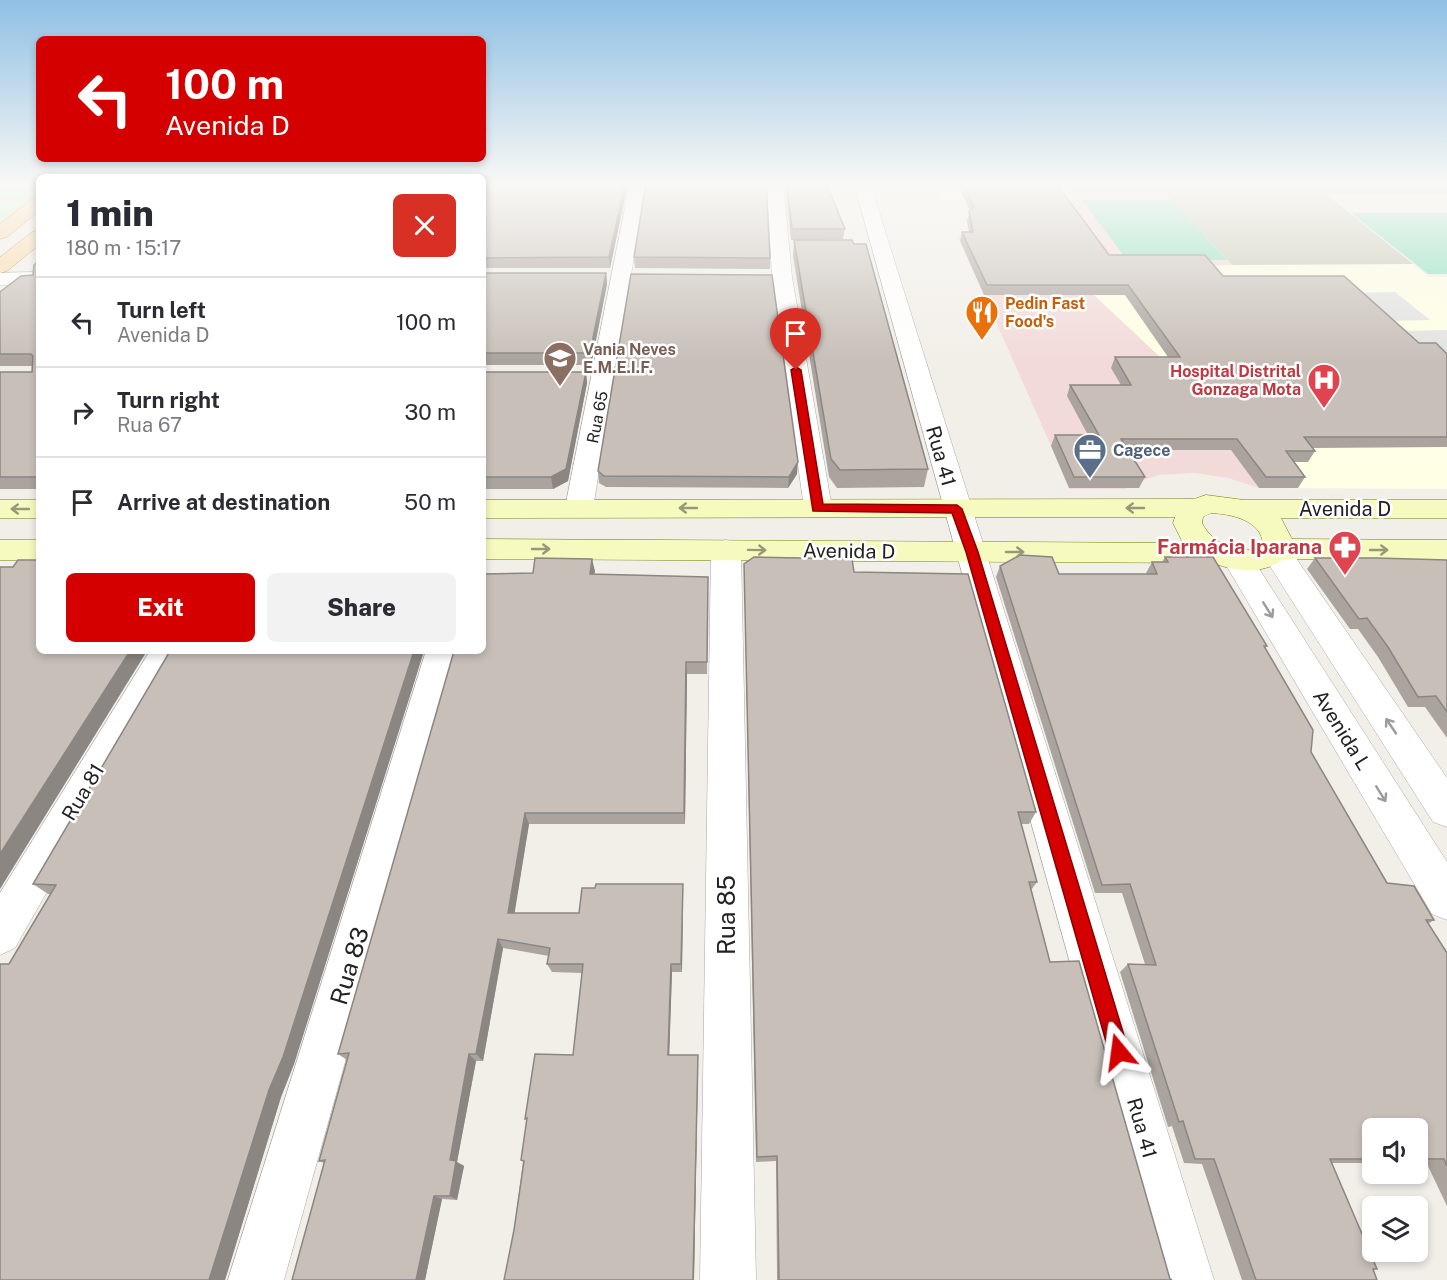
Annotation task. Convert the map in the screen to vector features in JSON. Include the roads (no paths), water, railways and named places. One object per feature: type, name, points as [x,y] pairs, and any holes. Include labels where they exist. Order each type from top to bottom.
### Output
[{"type":"main road","points":[[0,267],[31,243]]},
{"type":"main road","points":[[486,509],[1194,508],[1206,504],[1221,504],[1242,509],[1265,521],[1275,530],[1279,540],[1277,551]]},
{"type":"main road","points":[[1194,508],[1187,514],[1185,522],[1189,532],[1197,542],[1226,556]]},
{"type":"main road","points":[[0,509],[36,509]]},
{"type":"main road","name":"Avenida D","points":[[1242,509],[1447,509]]},
{"type":"main road","name":"Avenida D","points":[[486,549],[972,552],[1226,556],[1256,561],[1267,558],[1277,551],[1447,550]]},
{"type":"main road","points":[[0,550],[36,550]]},
{"type":"street","name":"Rua 65","points":[[579,508],[594,374],[620,277],[627,243]]},
{"type":"street","points":[[790,243],[791,248],[782,277],[818,508]]},
{"type":"street","name":"Rua 41","points":[[869,243],[972,552],[1186,1280]]},
{"type":"street","points":[[759,277],[782,277]]},
{"type":"street","points":[[0,279],[36,278]]},
{"type":"street","name":"Rua 85","points":[[726,550],[728,1280]]},
{"type":"street","points":[[1277,551],[1447,810]]},
{"type":"street","name":"Avenida L","points":[[1226,556],[1447,900]]},
{"type":"street","name":"Rua 81","points":[[0,933],[165,654]]},
{"type":"street","name":"Rua 83","points":[[256,1280],[442,654]]},
{"type":"place","name":"Pedin Fast Food's","points":[[982,341]]},
{"type":"place","name":"Vania Neves E.M.E.I.F.","points":[[560,387]]},
{"type":"place","name":"Hospital Distrital Gonzaga Mota","points":[[1324,409]]},
{"type":"place","name":"Cagece","points":[[1090,479]]},
{"type":"place","name":"Farmácia Iparana","points":[[1345,576]]}]
